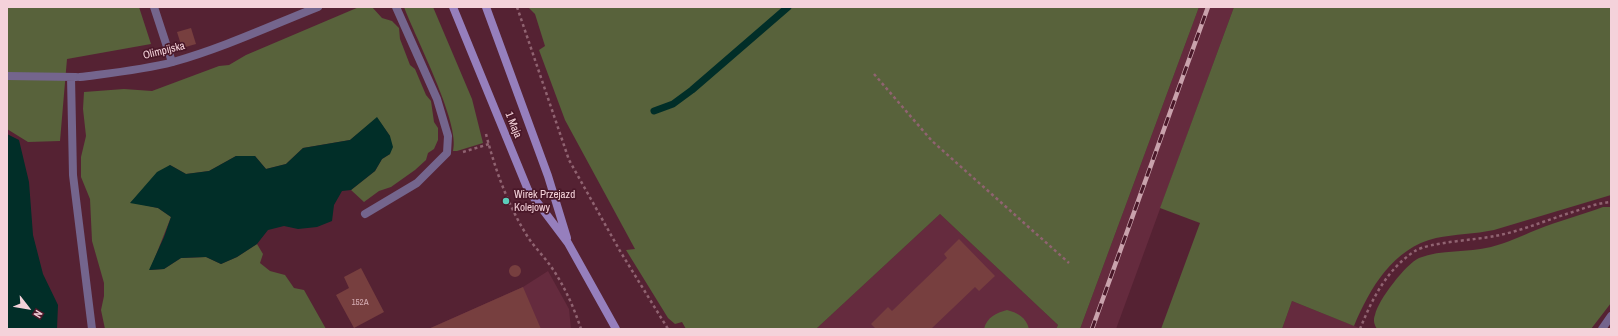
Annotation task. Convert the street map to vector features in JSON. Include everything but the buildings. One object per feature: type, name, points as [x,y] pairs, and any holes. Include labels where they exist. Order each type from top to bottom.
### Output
[{"type":"main road","name":"1 Maja","points":[[453,7],[528,190],[568,243],[616,329]]},
{"type":"main road","name":"1 Maja","points":[[486,7],[548,176],[568,243]]},
{"type":"street","points":[[154,7],[172,62]]},
{"type":"street","name":"Olimpijska","points":[[7,76],[80,77],[129,71],[172,62],[208,51],[318,7]]},
{"type":"street","points":[[365,214],[417,183],[447,153],[448,136],[437,99],[396,7]]},
{"type":"street","points":[[71,77],[73,175],[92,329]]},
{"type":"street","points":[[1602,329],[1611,316]]},
{"type":"path","points":[[517,7],[569,160],[620,251],[668,329]]},
{"type":"path","points":[[874,74],[932,140],[1069,263]]},
{"type":"path","points":[[456,154],[489,144]]},
{"type":"path","points":[[1360,329],[1369,305],[1389,274],[1404,259],[1416,250],[1435,245],[1496,236],[1594,205],[1611,202]]},
{"type":"shaded area","points":[[7,7],[139,7],[151,44],[67,59],[60,141],[28,142],[7,129]]},
{"type":"shaded area","points":[[359,7],[372,7],[382,18],[392,21],[399,28],[400,39],[410,65],[415,69],[426,95],[431,101],[434,122],[438,128],[438,140],[434,149],[428,153],[426,160],[415,170],[391,187],[379,191],[364,202],[351,190],[375,171],[382,159],[390,154],[390,136],[377,118],[350,140],[303,148],[286,164],[266,169],[255,156],[236,156],[209,171],[186,174],[170,165],[131,202],[158,208],[171,217],[150,270],[164,269],[181,258],[206,257],[221,264],[237,257],[257,244],[263,254],[260,263],[270,271],[285,275],[294,288],[304,290],[326,329],[105,329],[101,310],[104,296],[104,283],[92,241],[90,199],[81,177],[81,157],[86,136],[83,109],[84,92],[124,89],[152,91],[219,66],[229,65],[246,55]]},
{"type":"shaded area","points":[[404,7],[433,7],[472,99],[483,143],[453,151],[454,138],[444,101]]},
{"type":"shaded area","points":[[528,7],[1199,7],[1080,329],[1056,329],[1058,325],[940,214],[816,329],[686,329],[682,322],[675,324],[668,318],[626,250],[635,249],[565,120],[539,50],[545,46],[535,14]]},
{"type":"shaded area","points":[[1199,7],[1234,7],[1116,329],[1080,329]]},
{"type":"shaded area","points":[[1234,7],[1611,7],[1611,195],[1494,230],[1436,238],[1421,243],[1395,260],[1385,272],[1376,284],[1354,326],[1292,301],[1282,329],[1161,329],[1200,223],[1160,208]]},
{"type":"shaded area","points":[[377,117],[390,136],[393,147],[390,154],[382,159],[375,171],[351,190],[342,191],[334,205],[332,221],[317,227],[298,229],[284,226],[268,230],[257,244],[237,257],[221,264],[206,257],[181,258],[164,269],[149,270],[164,237],[171,217],[158,208],[130,203],[157,172],[170,165],[186,174],[209,171],[236,156],[255,156],[266,169],[286,164],[303,148],[350,140]]},
{"type":"shaded area","points":[[7,134],[19,140],[29,182],[33,235],[43,274],[58,305],[57,329],[7,329]]},
{"type":"shaded area","points":[[1603,207],[1611,207],[1611,303],[1591,329],[1377,329],[1374,322],[1374,317],[1381,301],[1393,283],[1407,267],[1419,258],[1437,253],[1482,249],[1497,245]]},
{"type":"shaded area","points":[[940,214],[1058,325],[1056,329],[816,329]]},
{"type":"shaded area","points":[[548,271],[569,309],[571,329],[428,329],[523,287]]},
{"type":"shaded area","points":[[1292,301],[1362,329],[1282,329]]},
{"type":"shaded area","points":[[1007,310],[1021,316],[1026,321],[1029,329],[984,329],[987,321],[992,316]]},
{"type":"waterway","points":[[654,111],[673,104],[692,90],[788,7]]},
{"type":"railway","points":[[1092,329],[1208,7]]},
{"type":"place","name":"Wirek Przejazd Kolejowy","points":[[506,201]]}]
